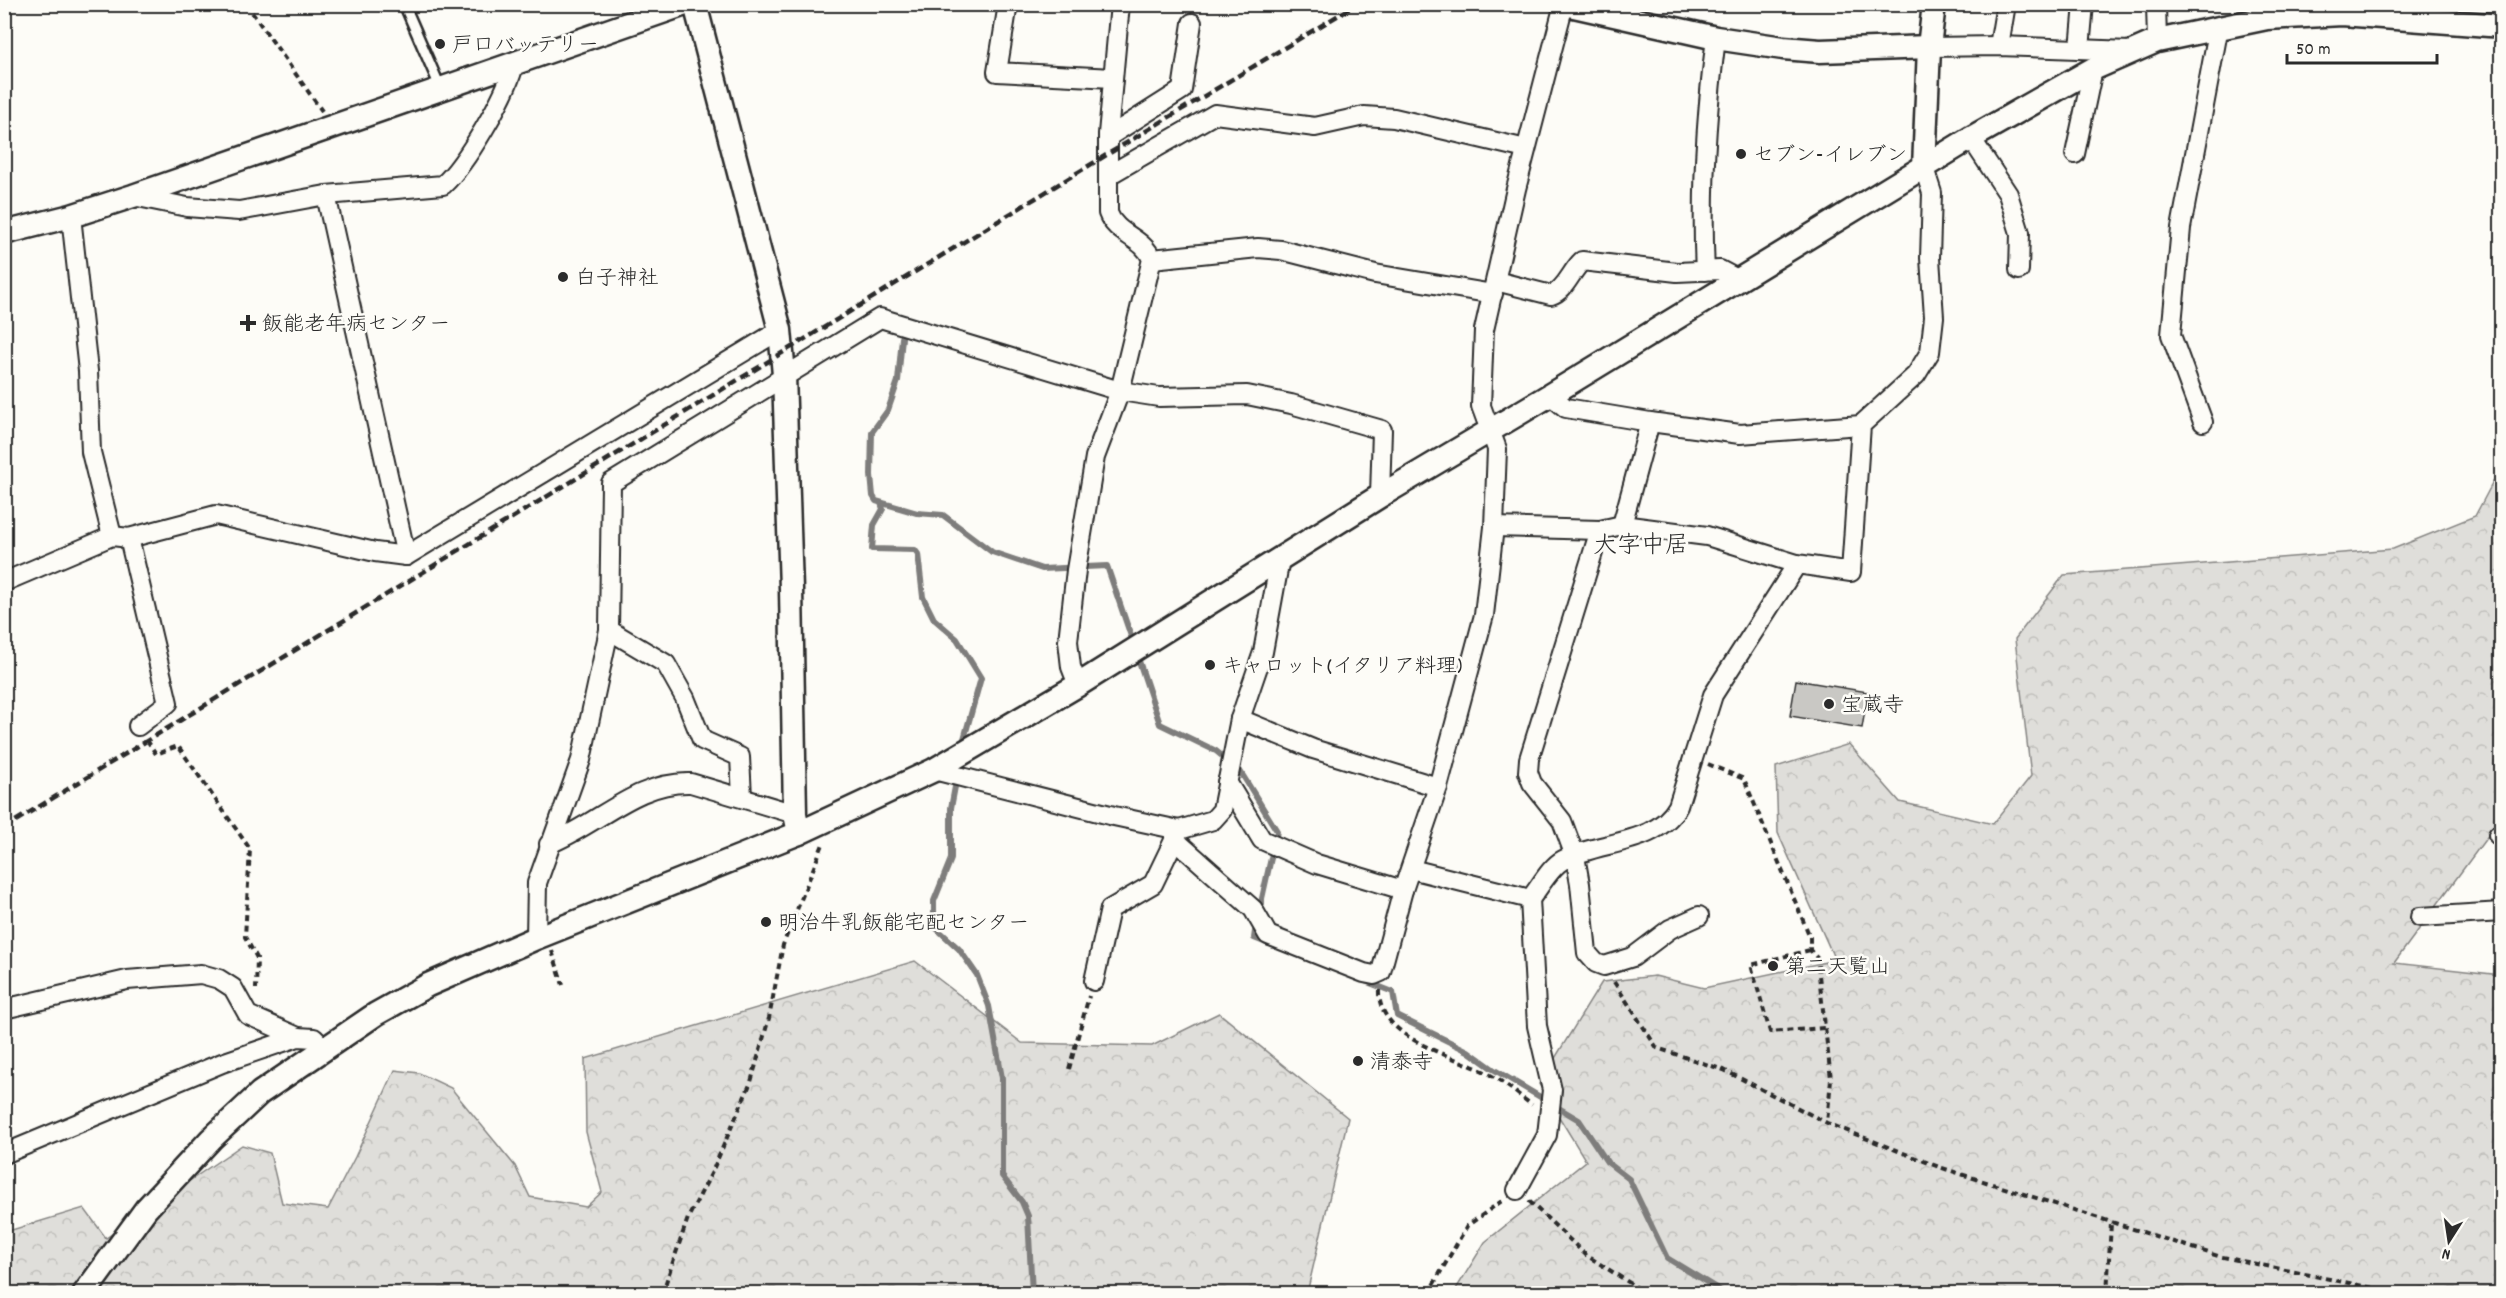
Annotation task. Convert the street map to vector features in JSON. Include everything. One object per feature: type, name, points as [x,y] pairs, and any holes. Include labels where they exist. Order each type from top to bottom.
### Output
[{"type":"street","points":[[4,233],[71,216],[134,196],[685,4]]},
{"type":"street","points":[[695,4],[780,330],[784,375],[804,824]]},
{"type":"street","points":[[1008,4],[997,72],[1113,78]]},
{"type":"street","points":[[1078,685],[1071,666],[1068,641],[1076,570],[1095,457],[1120,391],[1152,259],[1147,247],[1112,224],[1108,213],[1108,137],[1120,4]]},
{"type":"street","points":[[934,770],[1176,834],[1253,909],[1268,935],[1364,973],[1374,975],[1381,972],[1403,891],[1438,787],[1484,615],[1494,527],[1497,448],[1481,406],[1484,330],[1526,149],[1565,4],[1631,12],[1716,38],[1820,51],[1999,46],[2130,51]]},
{"type":"street","points":[[1550,395],[1566,408],[1740,434],[1861,425],[1916,375],[1929,352],[1934,317],[1930,258],[1932,193],[1924,168],[1929,47],[1934,4]]},
{"type":"street","points":[[1999,46],[2006,4]]},
{"type":"street","points":[[2080,49],[2084,4]]},
{"type":"street","points":[[2156,4],[2157,41]]},
{"type":"street","points":[[84,1293],[146,1209],[211,1139],[260,1093],[324,1048],[428,985],[934,770],[1078,685],[1380,496],[1971,138],[2093,69],[2157,41],[2219,26],[2268,18],[2406,11],[2502,26]]},
{"type":"street","points":[[1108,137],[1182,90],[1192,23]]},
{"type":"street","points":[[2203,422],[2171,335],[2181,228],[2219,26]]},
{"type":"street","points":[[1705,271],[1702,212],[1704,165],[1709,92],[1716,38]]},
{"type":"street","points":[[134,196],[187,207],[239,211],[326,195],[443,186],[456,173],[509,84],[514,65]]},
{"type":"street","points":[[2075,154],[2093,69]]},
{"type":"street","points":[[1108,175],[1215,114],[1315,127],[1364,116],[1395,118],[1526,149]]},
{"type":"street","points":[[1971,138],[2008,194],[2020,233],[2019,270]]},
{"type":"street","points":[[326,195],[406,556]]},
{"type":"street","points":[[71,216],[88,371],[91,452],[121,537],[168,703],[138,726]]},
{"type":"street","points":[[1152,259],[1258,248],[1281,250],[1375,274],[1551,295],[1558,293],[1575,267],[1582,261],[1677,272],[1720,270],[1739,280]]},
{"type":"street","points":[[541,936],[537,883],[549,844],[581,760],[609,630],[611,483],[880,318],[1120,391],[1159,397],[1247,395],[1291,404],[1382,430],[1380,496]]},
{"type":"street","points":[[4,582],[121,537],[216,515],[375,552],[406,556],[780,330]]},
{"type":"street","points":[[1622,525],[1650,422]]},
{"type":"street","points":[[1494,527],[1600,530],[1622,525],[1707,536],[1797,564],[1851,572],[1861,425]]},
{"type":"street","points":[[1600,530],[1529,759],[1528,772],[1539,794],[1562,820],[1575,856],[1587,953],[1596,963],[1604,966],[1633,957],[1670,929],[1699,916]]},
{"type":"street","points":[[1094,981],[1110,909],[1153,884],[1176,834],[1213,820],[1222,810],[1240,719],[1263,652],[1280,559]]},
{"type":"street","points":[[1517,1190],[1547,1135],[1552,1090],[1537,1026],[1530,899],[1563,860],[1659,829],[1666,824],[1678,806],[1713,695],[1797,564]]},
{"type":"street","points":[[609,630],[666,664],[685,698],[702,740],[740,756],[742,797]]},
{"type":"street","points":[[1240,719],[1313,749],[1438,787]]},
{"type":"street","points":[[549,844],[574,834],[640,792],[674,782],[691,783],[742,797],[804,824]]},
{"type":"street","points":[[1227,782],[1262,840],[1317,864],[1403,891]]},
{"type":"street","points":[[1411,869],[1530,899]]},
{"type":"street","points":[[2420,918],[2502,912]]},
{"type":"street","points":[[4,1009],[127,980],[201,974],[219,979],[233,988],[248,1014],[298,1037],[314,1038],[324,1048]]},
{"type":"street","points":[[4,1154],[222,1063],[298,1037]]},
{"type":"lane","points":[[404,4],[441,89]]},
{"type":"path","points":[[246,4],[333,126]]},
{"type":"path","points":[[156,754],[178,746],[250,849],[245,937],[257,958],[257,984],[248,1014]]},
{"type":"path","points":[[1694,758],[1744,779],[1810,938],[1810,950],[1817,958],[1831,1079],[1827,1123]]},
{"type":"path","points":[[662,1293],[688,1218],[712,1172],[751,1082],[769,1018],[783,945],[824,841],[804,824]]},
{"type":"path","points":[[541,936],[563,985]]},
{"type":"path","points":[[1810,950],[1751,965],[1770,1032],[1824,1028]]},
{"type":"path","points":[[1604,966],[1657,1048],[1724,1070],[1827,1123],[1939,1167],[2218,1256],[2402,1293]]},
{"type":"path","points":[[1381,972],[1379,997],[1388,1019],[1410,1039],[1488,1073],[1550,1118]]},
{"type":"path","points":[[1069,1069],[1094,981]]},
{"type":"path","points":[[1428,1293],[1467,1226],[1517,1190],[1586,1255],[1647,1293]]},
{"type":"path","points":[[2107,1293],[2111,1223]]},
{"type":"green space","points":[[2501,467],[2501,818],[2394,963],[2501,975],[2501,1293],[1453,1294],[1485,1242],[1586,1161],[1539,1084],[1602,982],[1655,976],[1704,988],[1835,960],[1778,833],[1776,767],[1849,744],[1900,802],[1993,824],[2031,776],[2015,639],[2064,575],[2393,549],[2475,516]]},
{"type":"green space","points":[[915,961],[1022,1043],[1152,1046],[1219,1013],[1348,1118],[1307,1293],[5,1294],[5,1232],[84,1208],[106,1238],[242,1145],[270,1153],[282,1203],[328,1209],[395,1070],[419,1073],[451,1088],[515,1166],[530,1197],[586,1207],[602,1192],[586,1132],[585,1059]]},
{"type":"building","name":"宝蔵寺","points":[[1796,680],[1868,692],[1862,728],[1790,716]]},
{"type":"waterway","points":[[902,338],[898,381],[888,410],[872,432],[871,475],[873,496],[876,501],[917,513],[943,515],[992,552],[1042,569],[1107,566],[1134,645]]},
{"type":"waterway","points":[[881,503],[883,509],[874,525],[872,549],[915,550],[918,554],[923,597],[934,619],[957,639],[981,678],[962,746]]},
{"type":"waterway","points":[[1137,655],[1160,724],[1216,751],[1240,771],[1277,831],[1259,912]]},
{"type":"waterway","points":[[957,776],[951,808],[951,859],[934,901],[934,926],[959,949],[977,975],[989,1006],[1002,1078],[1002,1176],[1022,1202],[1028,1216],[1032,1294]]},
{"type":"waterway","points":[[1256,925],[1254,938],[1269,944]]},
{"type":"waterway","points":[[1365,981],[1393,992],[1397,1016],[1468,1051],[1493,1069],[1579,1120],[1607,1162],[1629,1179],[1667,1258],[1726,1294]]},
{"type":"railway","points":[[4,828],[1357,4]]},
{"type":"place","name":"戸口バッテリー","points":[[440,44]]},
{"type":"place","name":"セブン-イレブン","points":[[1741,154]]},
{"type":"place","name":"白子神社","points":[[563,277]]},
{"type":"place","name":"飯能老年病センター","points":[[248,323]]},
{"type":"place","name":"キャロット(イタリア料理)","points":[[1210,665]]},
{"type":"place","name":"宝蔵寺","points":[[1829,704]]},
{"type":"place","name":"明治牛乳飯能宅配センター","points":[[766,922]]},
{"type":"place","name":"第二天覧山","points":[[1773,966]]},
{"type":"place","name":"清泰寺","points":[[1358,1061]]},
{"type":"district","name":"大字中居","points":[[1641,544]]}]
